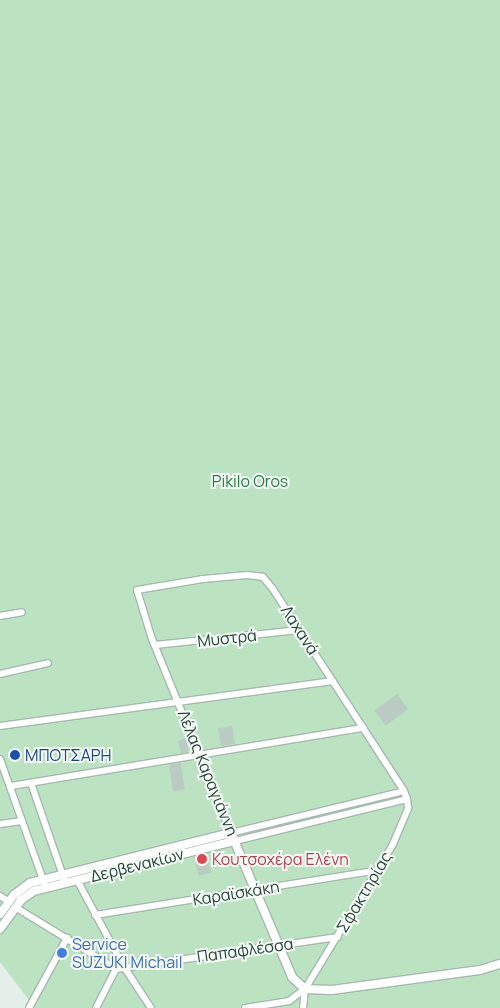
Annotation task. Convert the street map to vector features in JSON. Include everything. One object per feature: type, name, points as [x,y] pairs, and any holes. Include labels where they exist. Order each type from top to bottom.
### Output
[{"type":"street","name":"Λαχανά","points":[[137,590],[168,584],[255,575],[268,582],[404,791]]},
{"type":"street","name":"Λέλας Καραγιάννη","points":[[137,590],[155,646],[201,754],[231,833],[257,890],[292,977],[305,989]]},
{"type":"street","points":[[0,616],[22,612]]},
{"type":"street","name":"Μυστρά","points":[[155,646],[299,630]]},
{"type":"street","points":[[0,674],[48,662]]},
{"type":"street","points":[[0,726],[333,681]]},
{"type":"street","points":[[11,786],[363,728]]},
{"type":"street","points":[[0,759],[46,888]]},
{"type":"street","points":[[31,783],[64,879]]},
{"type":"street","points":[[404,791],[407,799]]},
{"type":"street","name":"Δερβενακίων","points":[[0,929],[15,907],[27,894],[46,888],[64,879],[231,833],[404,791]]},
{"type":"street","name":"Δερβενακίων","points":[[0,914],[8,901],[21,888],[44,879],[77,880],[407,799]]},
{"type":"street","name":"Σφακτηρίας","points":[[305,989],[378,870],[406,817],[407,799]]},
{"type":"street","points":[[0,824],[22,821]]},
{"type":"street","name":"Καραϊσκάκη","points":[[95,915],[378,870]]},
{"type":"street","points":[[77,880],[120,968],[151,1008]]},
{"type":"street","points":[[0,896],[8,901]]},
{"type":"street","points":[[15,907],[120,968]]},
{"type":"street","name":"Παπαφλέσσα","points":[[120,968],[338,937]]},
{"type":"street","points":[[30,1008],[66,938]]},
{"type":"street","points":[[245,1008],[289,1001],[305,989],[332,990],[480,970],[500,964]]},
{"type":"street","points":[[96,1008],[120,968]]},
{"type":"street","points":[[303,1008],[305,989]]},
{"type":"green space","name":"Pikilo Oros","points":[[0,0],[500,0],[500,1008],[35,1008],[0,962]]},
{"type":"building","points":[[397,694],[408,709],[386,726],[374,710]]},
{"type":"building","points":[[232,726],[235,744],[221,746],[218,728]]},
{"type":"building","points":[[187,738],[188,752],[181,753],[178,741]]},
{"type":"building","points":[[181,763],[185,790],[173,791],[169,765]]},
{"type":"building","points":[[206,854],[211,872],[199,876],[194,858]]},
{"type":"place","name":"ΜΠΟΤΣΑΡΗ","points":[[15,755]]},
{"type":"place","name":"Κουτσοχέρα Ελένη","points":[[202,859]]},
{"type":"place","name":"Service SUZUKI Michail","points":[[62,953]]}]
